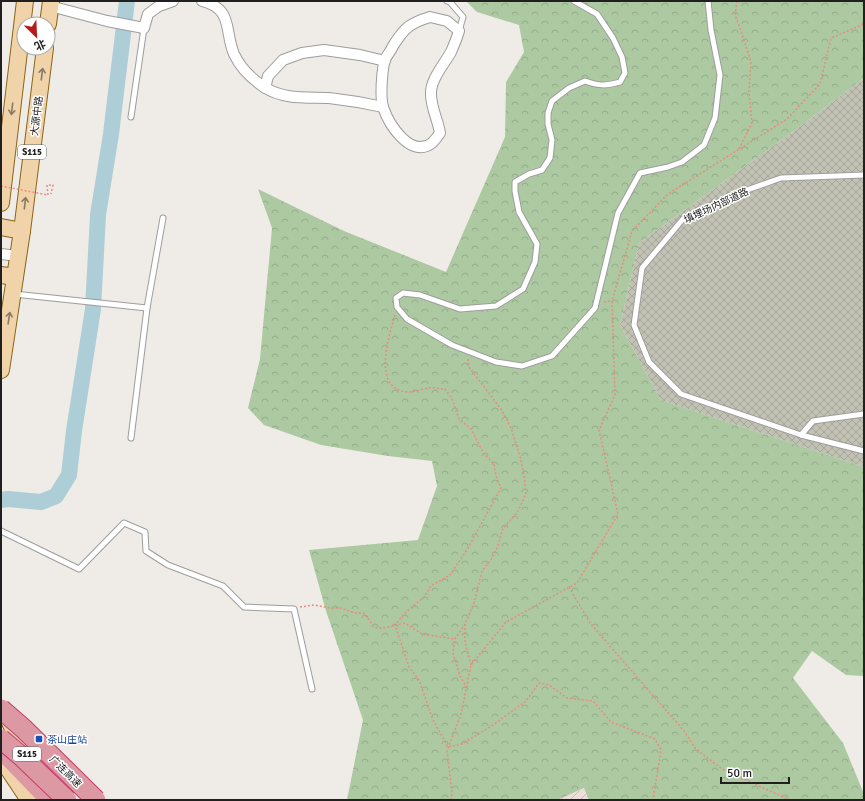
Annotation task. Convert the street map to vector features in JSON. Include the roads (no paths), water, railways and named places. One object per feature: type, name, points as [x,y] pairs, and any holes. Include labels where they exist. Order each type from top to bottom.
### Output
[{"type":"highway","name":"广连高速","points":[[1,709],[24,729],[96,800]]},
{"type":"highway","points":[[1,717],[86,800]]},
{"type":"highway","name":"广连高速","points":[[1,739],[32,766],[67,800]]},
{"type":"highway","points":[[1,749],[50,800]]},
{"type":"main road","name":"S115","points":[[1,203],[25,1]]},
{"type":"main road","points":[[49,16],[50,3]]},
{"type":"main road","name":"大源中路","points":[[18,256],[44,56]]},
{"type":"main road","points":[[1,227],[22,231]]},
{"type":"main road","name":"S115","points":[[1,370],[13,294],[8,276],[18,256]]},
{"type":"main road","name":"S115","points":[[1,704],[27,754],[46,783],[61,800]]},
{"type":"main road","name":"S115","points":[[1,758],[29,800]]},
{"type":"street","points":[[50,3],[107,21],[139,27],[148,14],[159,6],[173,1]]},
{"type":"street","points":[[202,1],[212,3],[224,13],[234,53],[246,72],[265,88],[286,97],[308,99],[328,98],[354,101],[383,107]]},
{"type":"street","points":[[430,17],[447,21],[459,31],[451,51],[436,76],[430,92],[432,109],[439,125],[440,133],[432,143],[419,147],[406,143],[393,128],[383,107],[382,84],[385,60],[403,31],[419,20],[430,17]]},
{"type":"street","points":[[265,88],[268,76],[283,60],[302,53],[324,50],[385,60]]},
{"type":"street","points":[[1,254],[18,256]]},
{"type":"lane","points":[[447,1],[450,2],[463,17],[459,31]]},
{"type":"lane","points":[[574,1],[597,14],[622,57],[625,72],[620,82],[608,85],[597,85],[585,81],[569,88],[552,100],[548,113],[548,124],[552,140],[550,158],[542,170],[529,174],[515,182],[515,191],[520,212],[537,244],[535,262],[523,289],[496,306],[460,309],[420,295],[403,293],[396,298],[397,307],[407,319],[452,345],[496,362],[522,366],[552,356],[595,308],[618,213],[640,173],[668,167],[682,162],[704,145],[715,118],[720,75],[710,30],[708,1]]},
{"type":"lane","points":[[131,117],[139,27]]},
{"type":"lane","name":"填埋场内部道路","points":[[864,175],[781,178],[733,195],[683,219],[642,268],[634,325],[649,362],[681,394],[801,435],[864,451]]},
{"type":"lane","points":[[131,438],[147,308],[163,218]]},
{"type":"lane","points":[[13,294],[147,308]]},
{"type":"lane","points":[[801,435],[813,421],[864,414]]},
{"type":"lane","points":[[1,531],[78,569],[124,523],[145,532],[146,551],[168,565],[223,586],[244,607],[294,609],[312,689]]},
{"type":"waterway","points":[[1,500],[8,499],[41,502],[56,496],[69,475],[74,431],[93,309],[98,215],[111,134],[127,1]]},
{"type":"place","name":"茶山庄站","points":[[39,739]]}]
